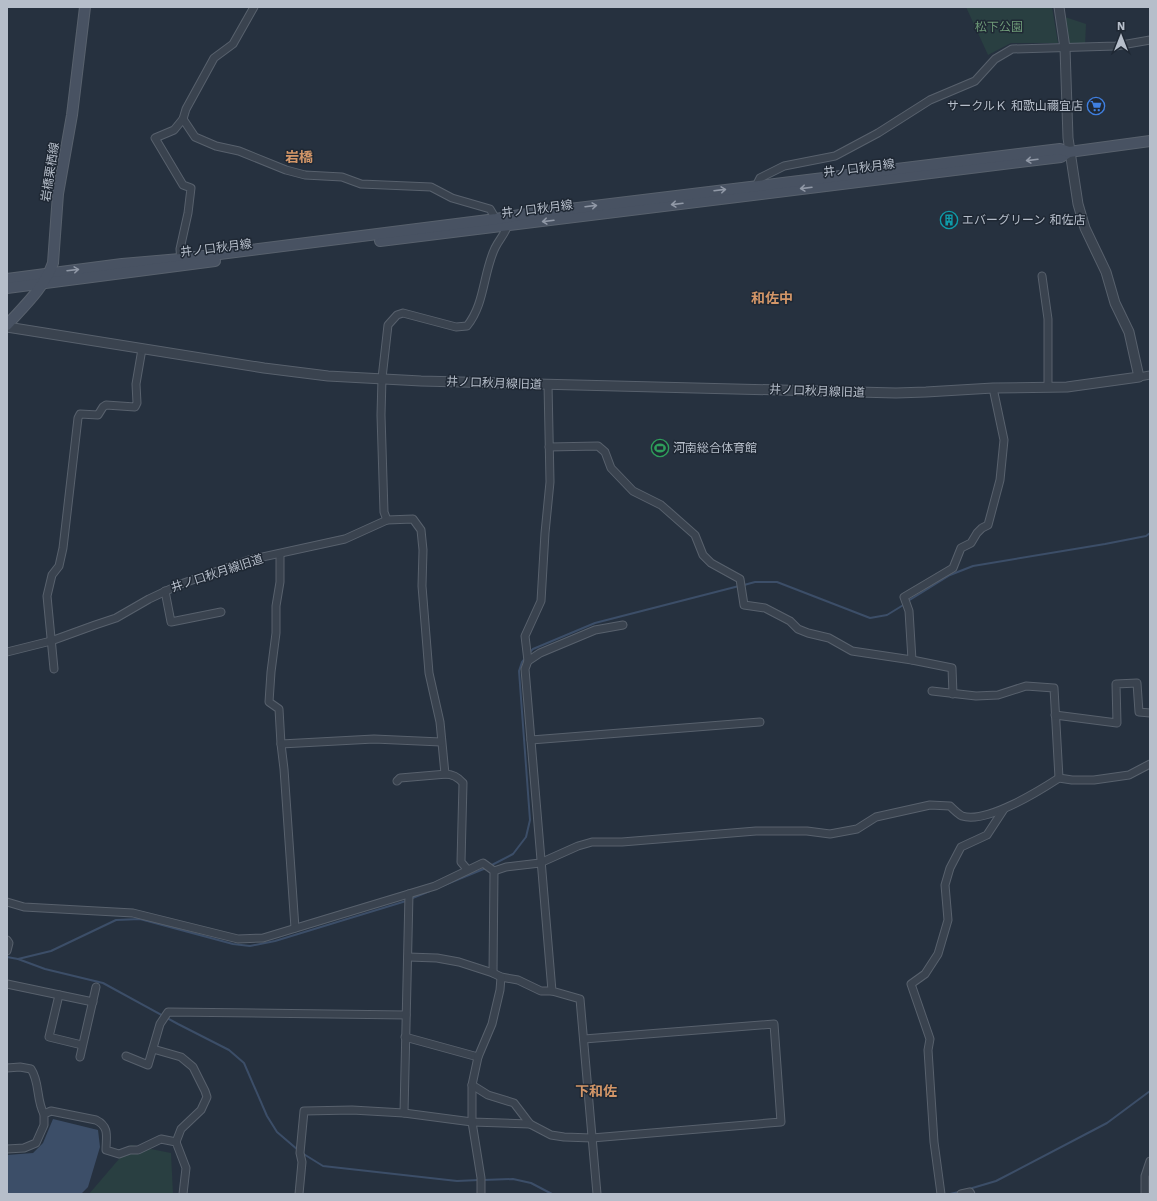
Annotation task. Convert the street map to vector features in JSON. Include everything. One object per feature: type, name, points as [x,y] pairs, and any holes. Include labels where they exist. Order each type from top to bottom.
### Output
[{"type":"main road","name":"岩橋栗栖線","points":[[7,326],[38,291],[50,273],[53,263],[58,194],[72,115],[84,7]]},
{"type":"main road","name":"井ノ口秋月線","points":[[7,279],[50,273],[181,262],[757,190],[1060,149],[1069,152],[1150,141]]},
{"type":"main road","name":"井ノ口秋月線","points":[[7,288],[181,262],[496,219],[509,221]]},
{"type":"street","points":[[181,262],[180,249],[188,213],[191,188],[183,185],[155,138],[174,130],[183,119],[186,108],[214,58],[234,44],[254,7]]},
{"type":"street","points":[[1059,7],[1065,48],[1069,152],[1078,204],[1085,228],[1106,272],[1115,303],[1129,332],[1139,377]]},
{"type":"street","points":[[757,190],[760,178],[784,166],[836,156],[878,133],[930,100],[975,81],[995,59],[1012,49],[1116,46],[1150,40]]},
{"type":"street","points":[[183,119],[196,137],[216,146],[239,151],[286,170],[305,175],[342,177],[361,184],[431,187],[452,198],[490,209],[496,219]]},
{"type":"street","points":[[447,774],[445,774],[440,722],[429,673],[422,586],[423,550],[420,530],[413,519],[387,520],[384,512],[381,423],[382,378],[388,325],[398,315],[403,313],[456,327],[467,326],[474,317],[479,304],[489,261],[496,246],[506,232],[509,221]]},
{"type":"street","points":[[1042,276],[1048,319],[1048,387]]},
{"type":"street","name":"井ノ口秋月線旧道","points":[[7,326],[142,349],[264,368],[328,376],[548,384],[896,393],[993,388],[1067,387],[1150,375]]},
{"type":"street","points":[[54,669],[48,596],[52,575],[59,566],[63,548],[78,418],[80,414],[98,415],[106,405],[135,407],[137,403],[136,384],[142,349]]},
{"type":"street","points":[[548,384],[550,482],[540,601],[525,636],[525,648],[528,661],[525,669],[540,863],[552,991]]},
{"type":"street","points":[[912,660],[909,611],[904,597],[953,568],[961,548],[971,543],[977,533],[988,525],[1000,480],[1004,440],[993,388]]},
{"type":"street","points":[[549,447],[598,446],[606,452],[611,468],[633,491],[661,505],[695,535],[703,556],[711,563],[740,579],[744,605],[765,608],[790,621],[802,631],[829,638],[852,651],[952,668],[953,694]]},
{"type":"street","name":"井ノ口秋月線旧道","points":[[7,652],[51,641],[95,624],[116,618],[164,591],[249,560],[346,539],[387,520]]},
{"type":"street","points":[[280,554],[280,582],[276,606],[276,634],[269,702],[279,709],[295,928]]},
{"type":"street","points":[[164,591],[171,622],[221,612]]},
{"type":"street","points":[[528,661],[540,653],[595,630],[622,625]]},
{"type":"street","points":[[1055,715],[1117,723],[1116,684],[1137,683],[1138,712],[1150,713]]},
{"type":"street","points":[[932,691],[976,696],[998,695],[1026,686],[1054,688],[1059,778]]},
{"type":"street","points":[[531,740],[760,722]]},
{"type":"street","points":[[281,744],[374,739],[441,742]]},
{"type":"street","points":[[7,903],[24,907],[133,913],[238,939],[264,938],[435,886],[467,869],[483,863],[493,870],[540,863],[578,846],[592,842],[622,842],[756,831],[807,831],[830,834],[857,829],[876,817],[930,805],[950,806],[961,816],[974,817],[1004,809],[1038,792],[1059,778],[1072,780],[1094,780],[1129,775],[1150,764]]},
{"type":"street","points":[[397,781],[400,778],[452,774],[459,778],[463,783],[461,862],[467,869]]},
{"type":"street","points":[[941,1194],[934,1142],[928,1050],[930,1039],[911,984],[925,974],[938,954],[948,920],[945,885],[950,868],[957,854],[961,847],[987,835],[1004,809]]},
{"type":"street","points":[[493,870],[493,972]]},
{"type":"street","points":[[404,1113],[409,894]]},
{"type":"street","points":[[7,940],[9,943],[7,951]]},
{"type":"street","points":[[408,957],[437,958],[452,961],[493,972],[501,977],[518,980],[541,991],[552,991],[580,999],[597,1194]]},
{"type":"street","points":[[481,1194],[481,1178],[472,1122],[472,1086],[478,1057],[492,1024],[500,990],[501,977]]},
{"type":"street","points":[[7,984],[93,1002]]},
{"type":"street","points":[[80,1057],[96,987]]},
{"type":"street","points":[[59,995],[49,1037],[82,1045]]},
{"type":"street","points":[[126,1056],[148,1065],[160,1024],[168,1012],[406,1014]]},
{"type":"street","points":[[472,1086],[488,1095],[514,1103],[530,1124],[551,1135],[564,1137],[592,1138],[780,1122],[774,1024],[584,1039]]},
{"type":"street","points":[[405,1038],[478,1057]]},
{"type":"street","points":[[153,1049],[181,1057],[193,1067],[207,1097],[201,1110],[181,1129],[176,1142],[186,1168],[183,1194]]},
{"type":"street","points":[[7,1068],[20,1067],[31,1069],[35,1075],[39,1102],[44,1114],[44,1125],[36,1143],[24,1148],[7,1149]]},
{"type":"street","points":[[299,1194],[302,1162],[300,1153],[304,1111],[352,1110],[404,1113],[472,1122],[530,1124]]},
{"type":"street","points":[[44,1114],[51,1111],[96,1120],[102,1123],[106,1130],[106,1150],[119,1154],[130,1150],[138,1150],[161,1139],[176,1142]]},
{"type":"street","points":[[1145,1194],[1145,1176],[1150,1161]]},
{"type":"street","points":[[961,1194],[970,1192],[971,1194]]},
{"type":"green space","name":"松下公園","points":[[966,7],[1052,7],[1058,43],[1011,43],[988,55]]},
{"type":"green space","points":[[1065,17],[1086,24],[1085,47],[1067,45]]},
{"type":"green space","points":[[131,1145],[171,1153],[173,1194],[89,1194]]},
{"type":"water","points":[[53,1119],[98,1130],[100,1147],[88,1187],[81,1194],[7,1194],[7,1155],[33,1153],[43,1143]]},
{"type":"waterway","points":[[908,601],[950,575],[973,566],[1105,544],[1146,536],[1150,533]]},
{"type":"waterway","points":[[744,585],[755,582],[777,582],[870,618],[887,615],[905,604]]},
{"type":"waterway","points":[[529,653],[533,649],[595,623],[739,586]]},
{"type":"waterway","points":[[490,866],[513,854],[526,837],[530,820],[519,671],[525,658]]},
{"type":"waterway","points":[[442,886],[486,868]]},
{"type":"waterway","points":[[410,899],[430,891]]},
{"type":"waterway","points":[[18,959],[51,951],[116,920],[140,919],[233,944],[250,946],[275,941],[406,901]]},
{"type":"waterway","points":[[7,957],[18,959],[45,969],[103,983],[229,1050],[244,1063],[267,1116],[277,1132],[298,1150]]},
{"type":"waterway","points":[[969,1189],[996,1181],[1107,1123],[1150,1091]]},
{"type":"waterway","points":[[302,1153],[323,1166],[457,1181],[479,1180]]},
{"type":"waterway","points":[[483,1180],[513,1179],[531,1183],[552,1194]]},
{"type":"waterway","points":[[950,1194],[959,1192]]},
{"type":"place","name":"サークルＫ 和歌山禰宜店","points":[[1096,106]]},
{"type":"place","name":"エバーグリーン 和佐店","points":[[949,220]]},
{"type":"place","name":"河南総合体育館","points":[[660,448]]},
{"type":"district","name":"岩橋","points":[[299,157]]},
{"type":"district","name":"和佐中","points":[[772,298]]},
{"type":"district","name":"下和佐","points":[[596,1091]]}]
